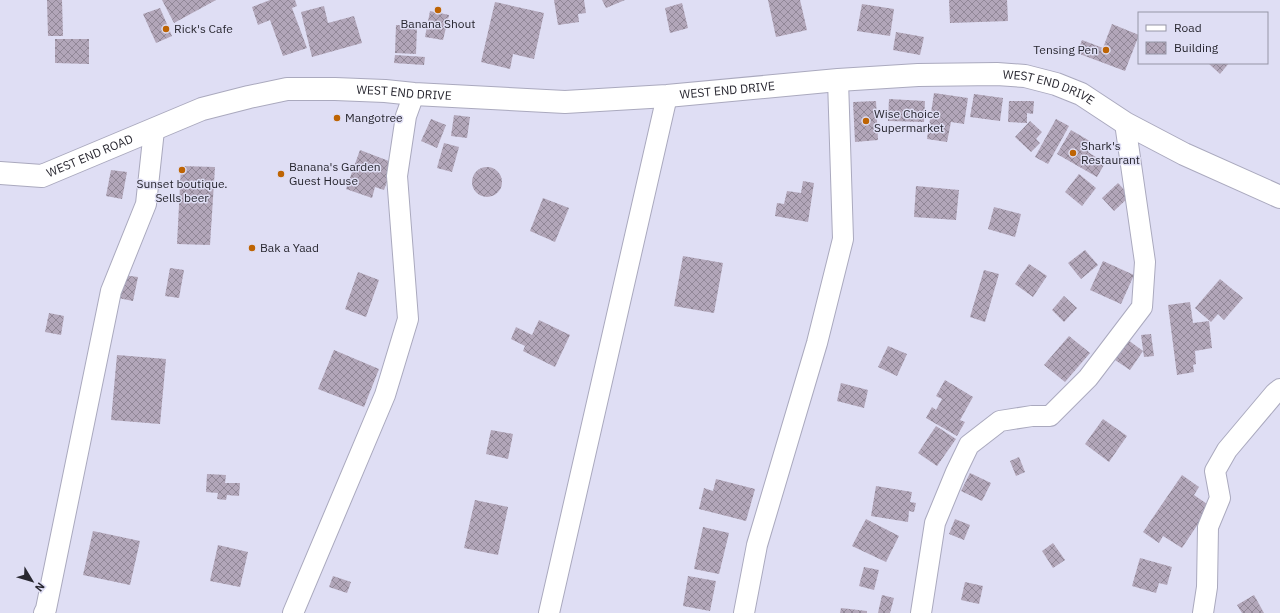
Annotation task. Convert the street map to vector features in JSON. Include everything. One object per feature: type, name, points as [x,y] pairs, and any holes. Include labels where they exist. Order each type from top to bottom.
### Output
[{"type":"main road","name":"WEST END DRIVE","points":[[154,130],[202,109],[249,96],[287,89],[385,91],[414,94],[565,102],[667,96],[838,80],[918,75],[997,74],[1025,76],[1056,84],[1081,94],[1125,123],[1184,154],[1280,197]]},
{"type":"main road","name":"WEST END ROAD","points":[[0,173],[42,176],[154,130]]},
{"type":"street","points":[[744,613],[756,544],[817,343],[844,239],[838,80]]},
{"type":"street","points":[[293,613],[385,394],[408,319],[397,176],[406,116],[414,94]]},
{"type":"street","points":[[548,613],[667,96]]},
{"type":"street","points":[[921,613],[935,523],[969,445],[1000,421],[1032,416],[1050,416],[1088,378],[1142,307],[1145,262],[1125,123]]},
{"type":"street","points":[[44,613],[48,601],[111,290],[146,204],[154,130]]},
{"type":"street","points":[[1203,613],[1207,587],[1208,527],[1220,498],[1215,471],[1227,450],[1275,392],[1280,389]]},
{"type":"building","points":[[47,0],[62,0],[63,36],[48,36]]},
{"type":"building","name":"Rick's Cafe","points":[[162,0],[216,0],[174,23]]},
{"type":"building","points":[[270,0],[295,0],[297,6],[292,8],[307,48],[283,56],[270,20],[258,25],[252,7]]},
{"type":"building","points":[[554,0],[584,0],[586,13],[578,14],[579,22],[558,25]]},
{"type":"building","points":[[602,0],[625,0],[606,8]]},
{"type":"building","points":[[768,0],[800,0],[807,30],[776,37]]},
{"type":"building","points":[[949,0],[1007,0],[1008,21],[950,23]]},
{"type":"building","points":[[495,2],[544,13],[534,59],[513,54],[510,69],[481,62]]},
{"type":"building","points":[[682,3],[688,28],[670,33],[665,8]]},
{"type":"building","points":[[862,4],[894,9],[890,36],[857,31]]},
{"type":"building","points":[[324,6],[328,23],[354,16],[362,43],[312,57],[301,12]]},
{"type":"building","points":[[160,8],[172,36],[156,43],[143,14]]},
{"type":"building","points":[[430,11],[449,15],[443,40],[425,37]]},
{"type":"building","name":"Tensing Pen","points":[[1112,24],[1138,35],[1125,71],[1077,53],[1082,40],[1103,48]]},
{"type":"building","points":[[396,25],[417,26],[416,54],[395,53]]},
{"type":"building","points":[[896,32],[924,37],[920,55],[893,50]]},
{"type":"building","points":[[55,39],[89,39],[89,64],[55,63]]},
{"type":"building","points":[[395,55],[425,57],[424,65],[394,63]]},
{"type":"building","points":[[1209,64],[1228,64],[1220,74]]},
{"type":"building","points":[[934,93],[968,98],[964,124],[951,122],[947,142],[927,139]]},
{"type":"building","points":[[974,94],[1003,98],[1000,121],[970,117]]},
{"type":"building","points":[[889,99],[925,101],[924,122],[888,121]]},
{"type":"building","name":"Wise Choice Supermarket","points":[[876,101],[878,140],[855,142],[853,102]]},
{"type":"building","points":[[1009,101],[1034,101],[1033,114],[1027,113],[1027,123],[1008,122]]},
{"type":"building","points":[[454,115],[470,117],[467,138],[451,136]]},
{"type":"building","points":[[431,119],[446,125],[437,148],[421,141]]},
{"type":"building","points":[[1056,119],[1069,126],[1048,164],[1035,157]]},
{"type":"building","points":[[1030,121],[1042,132],[1036,139],[1040,143],[1031,152],[1015,137]]},
{"type":"building","name":"Shark's Restaurant","points":[[1071,130],[1093,143],[1088,152],[1105,163],[1097,177],[1057,154]]},
{"type":"building","points":[[444,143],[459,147],[452,172],[437,168]]},
{"type":"building","points":[[360,150],[394,163],[384,190],[375,187],[372,198],[346,189]]},
{"type":"building","points":[[181,166],[215,167],[210,245],[177,244]]},
{"type":"building","points":[[487,167],[493,168],[501,176],[501,188],[493,196],[487,197],[481,196],[473,188],[472,182],[473,176],[481,168]]},
{"type":"building","points":[[111,170],[127,172],[122,199],[106,196]]},
{"type":"building","points":[[1079,174],[1096,188],[1082,206],[1065,192]]},
{"type":"building","points":[[803,181],[814,183],[808,222],[775,216],[777,203],[784,204],[787,191],[801,193]]},
{"type":"building","points":[[1118,183],[1130,196],[1114,211],[1102,198]]},
{"type":"building","points":[[916,186],[959,190],[956,220],[914,217]]},
{"type":"building","points":[[543,198],[569,208],[555,242],[530,231]]},
{"type":"building","points":[[994,207],[1021,214],[1015,237],[988,229]]},
{"type":"building","points":[[1085,250],[1098,265],[1081,279],[1068,263]]},
{"type":"building","points":[[683,256],[723,263],[714,313],[674,306]]},
{"type":"building","points":[[1103,261],[1134,275],[1121,304],[1090,290]]},
{"type":"building","points":[[1029,264],[1047,276],[1033,297],[1015,284]]},
{"type":"building","points":[[170,268],[184,270],[179,298],[165,296]]},
{"type":"building","points":[[984,270],[999,274],[985,322],[970,317]]},
{"type":"building","points":[[358,272],[379,280],[366,317],[345,309]]},
{"type":"building","points":[[122,275],[138,277],[133,301],[118,298]]},
{"type":"building","points":[[1220,279],[1243,298],[1224,320],[1218,314],[1211,322],[1195,308]]},
{"type":"building","points":[[1064,296],[1077,308],[1064,322],[1052,310]]},
{"type":"building","points":[[1190,302],[1193,323],[1209,321],[1212,348],[1195,351],[1196,364],[1193,365],[1194,372],[1177,375],[1168,305]]},
{"type":"building","points":[[49,313],[64,316],[61,335],[45,332]]},
{"type":"building","points":[[539,320],[570,335],[555,367],[523,351],[525,346],[511,339],[516,327],[532,335]]},
{"type":"building","points":[[1151,334],[1154,356],[1144,357],[1141,335]]},
{"type":"building","points":[[1069,336],[1090,353],[1065,382],[1044,365]]},
{"type":"building","points":[[1128,340],[1143,351],[1130,370],[1115,360]]},
{"type":"building","points":[[888,346],[907,354],[897,376],[878,367]]},
{"type":"building","points":[[334,350],[379,369],[364,407],[318,389]]},
{"type":"building","points":[[117,355],[166,359],[160,424],[111,420]]},
{"type":"building","points":[[945,380],[973,397],[960,420],[965,422],[957,436],[926,418],[932,407],[936,410],[942,399],[936,396]]},
{"type":"building","points":[[841,383],[868,390],[864,408],[837,401]]},
{"type":"building","points":[[1103,419],[1127,436],[1109,462],[1085,444]]},
{"type":"building","points":[[936,426],[956,439],[937,466],[918,453]]},
{"type":"building","points":[[491,430],[513,434],[508,459],[486,454]]},
{"type":"building","points":[[1019,457],[1025,472],[1016,476],[1010,461]]},
{"type":"building","points":[[970,473],[991,483],[982,501],[961,491]]},
{"type":"building","points":[[207,474],[226,475],[225,483],[240,483],[239,496],[227,495],[226,500],[217,499],[218,493],[206,492]]},
{"type":"building","points":[[1182,475],[1199,487],[1194,495],[1210,506],[1182,548],[1163,536],[1159,543],[1143,532]]},
{"type":"building","points":[[716,479],[755,489],[746,521],[699,509],[704,488],[713,491]]},
{"type":"building","points":[[876,486],[912,492],[910,502],[916,503],[914,512],[909,511],[908,522],[871,516]]},
{"type":"building","points":[[475,500],[508,507],[498,555],[464,548]]},
{"type":"building","points":[[866,519],[899,536],[886,562],[852,546]]},
{"type":"building","points":[[955,519],[970,525],[964,540],[949,534]]},
{"type":"building","points":[[703,527],[729,533],[719,574],[694,569]]},
{"type":"building","points":[[93,531],[140,541],[130,585],[83,575]]},
{"type":"building","points":[[1053,543],[1065,560],[1053,568],[1042,551]]},
{"type":"building","points":[[218,545],[248,552],[240,587],[210,581]]},
{"type":"building","points":[[1140,558],[1172,567],[1167,585],[1159,583],[1156,593],[1132,586]]},
{"type":"building","points":[[864,567],[879,570],[874,590],[859,586]]},
{"type":"building","points":[[333,576],[351,582],[347,593],[329,587]]},
{"type":"building","points":[[688,576],[716,581],[710,611],[683,606]]},
{"type":"building","points":[[965,582],[983,586],[979,604],[961,600]]},
{"type":"building","points":[[882,595],[894,598],[890,613],[878,613]]},
{"type":"building","points":[[1254,595],[1264,613],[1242,613],[1237,605]]},
{"type":"building","points":[[841,608],[867,611],[867,613],[840,613]]},
{"type":"place","name":"Banana Shout","points":[[438,10]]},
{"type":"place","name":"Rick's Cafe","points":[[166,29]]},
{"type":"place","name":"Tensing Pen","points":[[1106,50]]},
{"type":"place","name":"Mangotree","points":[[337,118]]},
{"type":"place","name":"Wise Choice Supermarket","points":[[866,121]]},
{"type":"place","name":"Shark's Restaurant","points":[[1073,153]]},
{"type":"place","name":"Sunset boutique. Sells beer","points":[[182,170]]},
{"type":"place","name":"Banana's Garden Guest House","points":[[281,174]]},
{"type":"place","name":"Bak a Yaad","points":[[252,248]]}]
